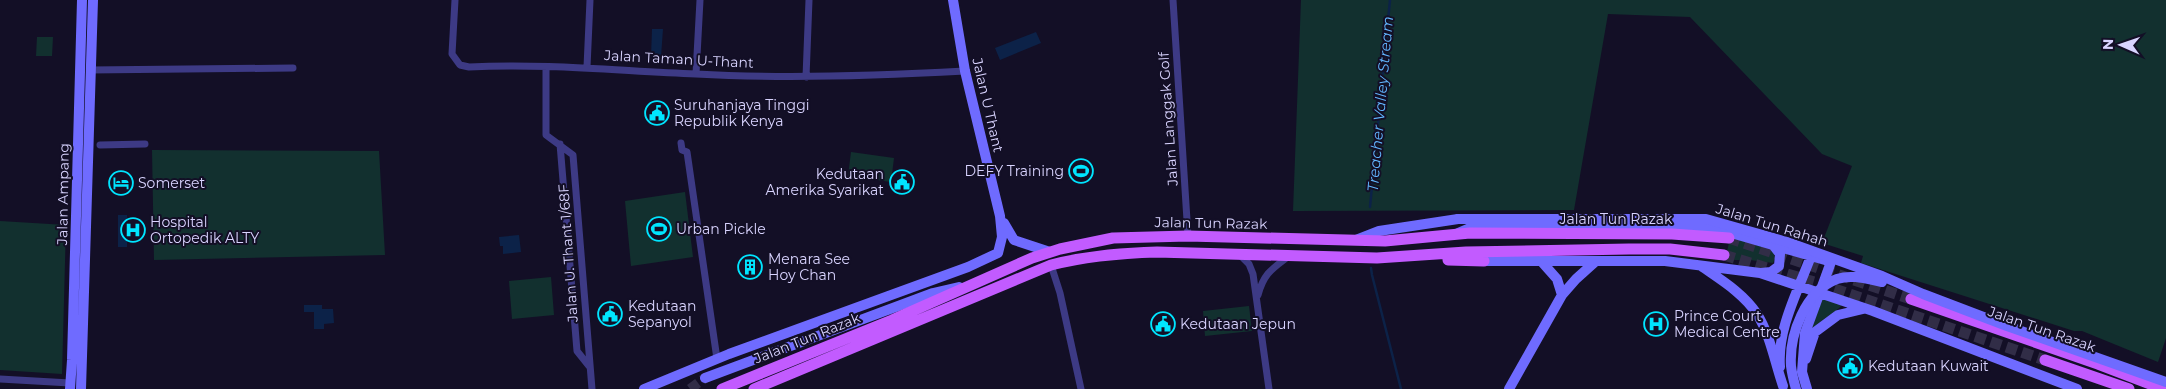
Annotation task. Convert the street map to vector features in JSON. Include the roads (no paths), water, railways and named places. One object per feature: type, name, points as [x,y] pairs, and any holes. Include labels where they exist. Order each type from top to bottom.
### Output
[{"type":"main road","name":"Jalan Ampang","points":[[70,386],[82,0]]},
{"type":"main road","name":"Jalan Ampang","points":[[81,389],[93,0]]},
{"type":"main road","name":"Jalan U Thant","points":[[953,0],[965,71],[1000,216],[1002,237],[1000,250],[994,256],[968,267]]},
{"type":"main road","name":"Jalan U Thant","points":[[1000,216],[1014,240],[1050,252]]},
{"type":"main road","name":"Jalan Tun Rahah","points":[[1350,242],[1379,231],[1458,219],[1706,220],[1787,242],[1882,276],[1922,294],[2166,382]]},
{"type":"main road","points":[[1458,233],[1472,227],[1487,224],[1714,228],[1773,244],[1954,302],[2096,354],[2099,360],[2166,382]]},
{"type":"main road","name":"Jalan Tun Razak","points":[[722,389],[1050,252],[1118,237],[1188,236],[1350,242],[1384,241],[1458,233],[1672,234],[1728,238]]},
{"type":"main road","points":[[1760,273],[1771,272],[1780,266],[1780,254],[1773,244]]},
{"type":"main road","name":"Jalan Tun Razak","points":[[754,389],[1051,265],[1127,253],[1238,253],[1394,257],[1466,252],[1670,249],[1724,256]]},
{"type":"main road","points":[[1783,388],[1780,344],[1788,315],[1810,256]]},
{"type":"main road","points":[[1394,257],[1484,261],[1665,261],[1760,273],[1864,308],[2077,389]]},
{"type":"main road","points":[[1541,261],[1557,279],[1562,295]]},
{"type":"main road","points":[[1509,389],[1562,295],[1596,261]]},
{"type":"main road","points":[[1808,389],[1802,372],[1805,333],[1818,293],[1831,262]]},
{"type":"main road","points":[[1698,264],[1730,286],[1756,313],[1763,326],[1783,388]]},
{"type":"main road","name":"Jalan Tun Razak","points":[[644,389],[717,359],[968,267]]},
{"type":"main road","points":[[1796,389],[1791,367],[1792,348],[1800,321],[1812,296],[1837,279],[1854,276],[1885,282],[1922,294]]},
{"type":"main road","points":[[706,378],[933,293],[979,282]]},
{"type":"main road","name":"Jalan Tun Razak","points":[[1911,299],[2098,364],[2163,389]]},
{"type":"main road","points":[[1802,372],[1815,332],[1838,315],[1864,308]]},
{"type":"main road","name":"Jalan Tun Razak","points":[[2045,360],[2129,389]]},
{"type":"street","name":"Jalan Taman U-Thant","points":[[455,0],[452,46],[455,60],[460,65],[469,67],[587,67],[696,74],[806,77],[965,71]]},
{"type":"street","points":[[587,67],[590,0]]},
{"type":"street","points":[[696,74],[700,0]]},
{"type":"street","points":[[806,77],[809,0]]},
{"type":"street","name":"Jalan Langgak Golf","points":[[1173,0],[1188,236]]},
{"type":"street","name":"Jalan U. Thant 1/68F","points":[[546,67],[546,135],[573,154],[592,389]]},
{"type":"street","points":[[90,70],[292,68]]},
{"type":"street","points":[[681,143],[682,150],[687,152],[717,359]]},
{"type":"street","points":[[100,145],[145,144]]},
{"type":"street","name":"Jalan U. Thant 1/68F","points":[[560,144],[577,351],[590,366]]},
{"type":"street","points":[[1238,253],[1251,268],[1257,298],[1269,389]]},
{"type":"street","points":[[1257,298],[1263,278],[1291,255]]},
{"type":"street","points":[[1051,265],[1060,294],[1081,389]]},
{"type":"street","points":[[0,379],[70,386]]},
{"type":"water","points":[[652,29],[663,29],[661,57],[651,57]]},
{"type":"water","points":[[1036,32],[1041,43],[1000,60],[995,48]]},
{"type":"water","points":[[118,215],[127,215],[127,247],[118,247]]},
{"type":"water","points":[[519,235],[521,252],[503,254],[503,246],[500,246],[499,237]]},
{"type":"water","points":[[304,305],[322,305],[322,309],[333,309],[334,323],[324,324],[324,329],[314,329],[314,312],[304,312]]},
{"type":"waterway","name":"Treacher Valley Stream","points":[[1370,207],[1390,0]]},
{"type":"waterway","name":"Treacher Valley Stream","points":[[1371,268],[1401,389]]},
{"type":"tunnel","points":[[1729,238],[1911,299]]},
{"type":"tunnel","points":[[1724,255],[1814,282],[2045,360]]},
{"type":"tunnel","points":[[690,389],[705,378]]},
{"type":"place","name":"Suruhanjaya Tinggi Republik Kenya","points":[[657,113]]},
{"type":"place","name":"DEFY Training","points":[[1081,171]]},
{"type":"place","name":"Kedutaan Amerika Syarikat","points":[[902,182]]},
{"type":"place","name":"Somerset","points":[[121,183]]},
{"type":"place","name":"Urban Pickle","points":[[659,229]]},
{"type":"place","name":"Hospital Ortopedik ALTY","points":[[133,230]]},
{"type":"place","name":"Menara See Hoy Chan","points":[[750,267]]},
{"type":"place","name":"Kedutaan Sepanyol","points":[[610,314]]},
{"type":"place","name":"Kedutaan Jepun","points":[[1163,324]]},
{"type":"place","name":"Prince Court Medical Centre","points":[[1656,324]]},
{"type":"place","name":"Kedutaan Kuwait","points":[[1850,366]]}]
